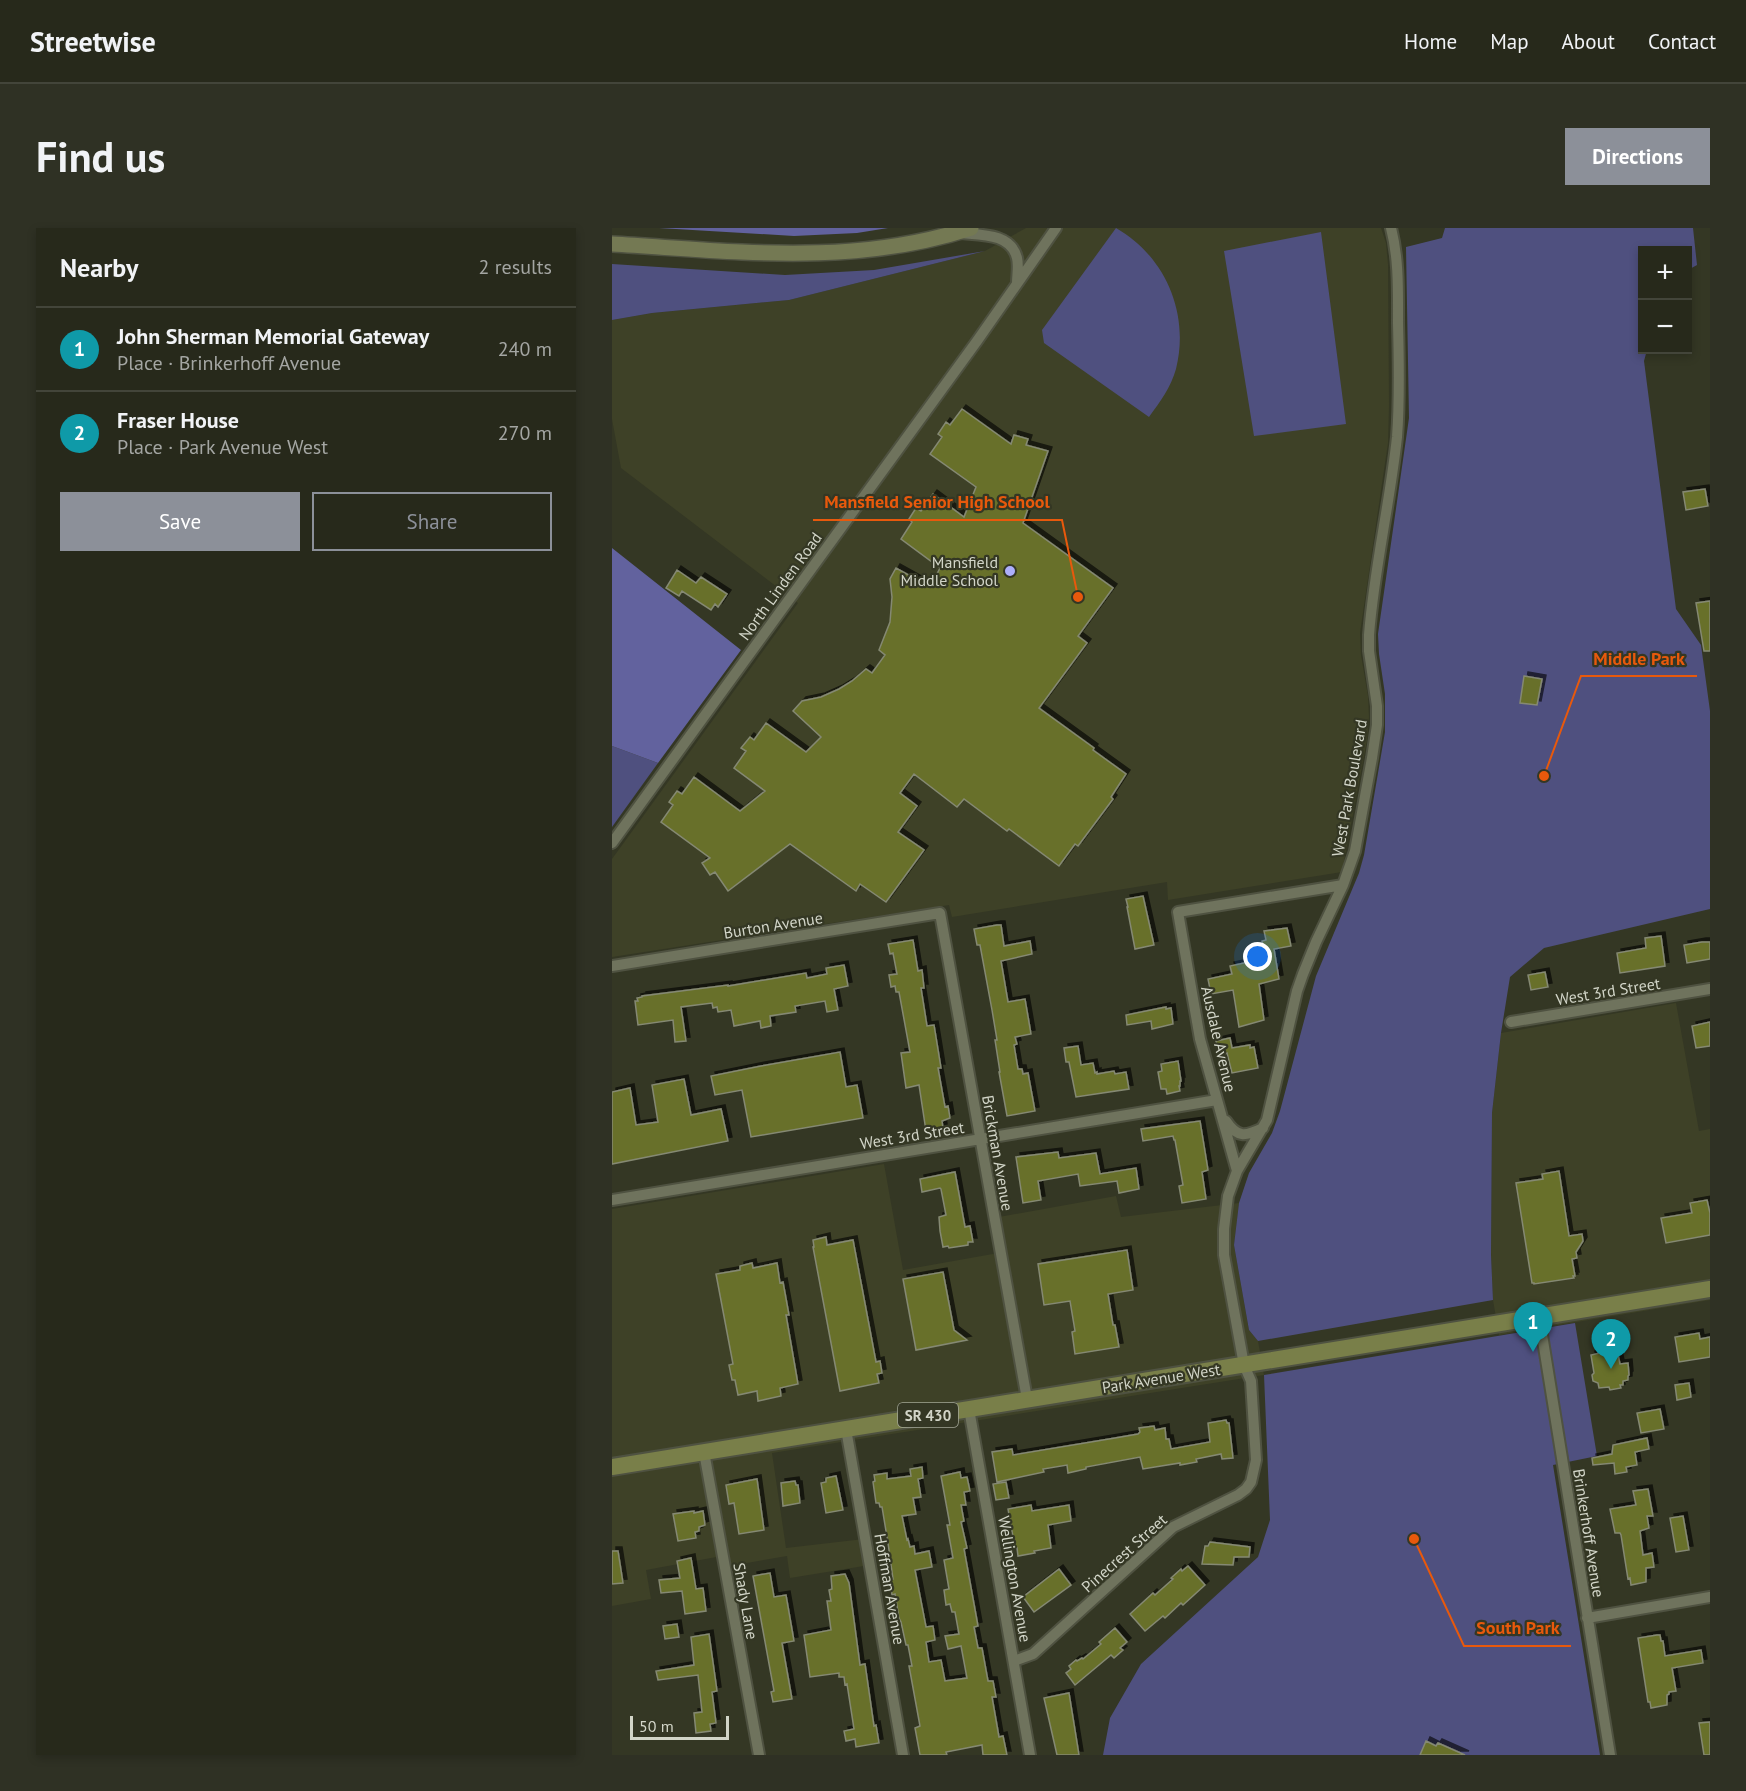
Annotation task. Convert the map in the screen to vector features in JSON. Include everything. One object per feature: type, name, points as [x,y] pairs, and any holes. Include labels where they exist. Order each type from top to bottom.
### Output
[{"type":"main road","points":[[612,244],[818,254],[908,245],[964,230]]},
{"type":"main road","name":"Park Avenue West","points":[[612,1467],[1710,1289]]},
{"type":"street","name":"North Linden Road","points":[[612,843],[977,341],[1056,228]]},
{"type":"street","name":"West Park Boulevard","points":[[1244,1365],[1224,1255],[1227,1205],[1232,1181],[1264,1127],[1270,1112],[1297,991],[1313,949],[1343,885],[1355,851],[1377,725],[1369,635],[1394,456],[1399,396],[1396,256],[1390,228]]},
{"type":"street","points":[[964,230],[1000,238],[1009,243],[1017,260],[1017,283]]},
{"type":"street","name":"Ausdale Avenue","points":[[1237,1171],[1200,1039],[1178,912],[1343,885]]},
{"type":"street","name":"Burton Avenue","points":[[612,966],[940,913]]},
{"type":"street","name":"Brickman Avenue","points":[[940,913],[1028,1399]]},
{"type":"street","name":"West 3rd Street","points":[[1511,1022],[1710,989]]},
{"type":"street","name":"West 3rd Street","points":[[612,1200],[1217,1100]]},
{"type":"street","points":[[1221,1114],[1236,1133],[1251,1134],[1264,1127]]},
{"type":"street","name":"Brinkerhoff Avenue","points":[[1539,1316],[1610,1755]]},
{"type":"street","name":"Pinecrest Street","points":[[1014,1661],[1033,1654],[1173,1527],[1238,1496],[1246,1489],[1254,1475],[1256,1460],[1251,1381],[1244,1365]]},
{"type":"street","name":"Wellington Avenue","points":[[969,1408],[1030,1755]]},
{"type":"street","name":"Hoffman Avenue","points":[[846,1429],[903,1755]]},
{"type":"street","name":"Shady Lane","points":[[704,1452],[759,1755]]},
{"type":"street","points":[[1587,1618],[1710,1598]]},
{"type":"shaded area","points":[[659,228],[888,228],[857,233],[794,236]]},
{"type":"shaded area","points":[[1026,228],[1381,228],[1386,243],[1388,264],[1388,443],[1360,633],[1368,696],[1367,740],[1342,872],[1168,900],[1167,882],[952,917],[949,905],[612,957],[612,859],[798,603],[621,468],[612,419],[612,320],[652,313],[789,300],[985,251]]},
{"type":"shaded area","points":[[1116,228],[1148,254],[1170,288],[1176,307],[1179,348],[1176,369],[1168,388],[1149,417],[1044,343],[1042,330]]},
{"type":"shaded area","points":[[1445,228],[1693,228],[1697,265],[1692,268],[1692,246],[1638,246],[1638,354],[1646,354],[1644,361],[1676,609],[1701,645],[1710,711],[1710,909],[1544,948],[1510,977],[1492,1113],[1493,1300],[1258,1341],[1249,1330],[1234,1245],[1239,1203],[1249,1173],[1272,1133],[1280,1111],[1316,976],[1359,873],[1364,855],[1385,732],[1385,694],[1378,634],[1409,418],[1406,247],[1442,238]]},
{"type":"shaded area","points":[[1321,232],[1346,424],[1254,436],[1224,251]]},
{"type":"shaded area","points":[[985,251],[789,300],[652,313],[612,320],[612,264],[785,275],[874,270]]},
{"type":"shaded area","points":[[612,548],[741,650],[658,763],[612,746]]},
{"type":"shaded area","points":[[612,746],[658,763],[612,827]]},
{"type":"shaded area","points":[[1676,1003],[1699,1131],[1710,1129],[1710,1300],[1499,1335],[1493,1300],[1491,1255],[1492,1113],[1501,1033]]},
{"type":"shaded area","points":[[884,1164],[903,1270],[1004,1252],[999,1217],[1116,1196],[1121,1217],[1239,1203],[1234,1245],[1249,1330],[1258,1341],[1264,1375],[772,1453],[786,1548],[864,1539],[870,1565],[790,1578],[787,1556],[724,1567],[722,1556],[646,1570],[651,1599],[612,1606],[612,1209]]},
{"type":"shaded area","points":[[1575,1323],[1597,1456],[1553,1465],[1600,1755],[1103,1755],[1110,1718],[1141,1664],[1258,1557],[1270,1520],[1264,1375]]},
{"type":"building","points":[[962,409],[1011,444],[1014,435],[1028,439],[1026,445],[1048,451],[1023,523],[1113,588],[1078,636],[1087,643],[1039,708],[1126,774],[1111,797],[1113,799],[1078,846],[1075,844],[1059,866],[964,799],[957,807],[914,774],[900,793],[917,806],[898,832],[924,850],[886,902],[860,884],[856,891],[790,844],[728,891],[715,872],[710,875],[702,863],[710,858],[661,822],[673,805],[669,802],[677,791],[682,794],[694,777],[740,811],[765,791],[734,768],[746,751],[741,748],[750,737],[754,740],[766,723],[806,752],[821,737],[793,711],[802,701],[821,697],[839,689],[866,669],[872,673],[885,655],[879,650],[890,622],[892,597],[890,579],[896,568],[930,587],[940,568],[901,539],[912,522],[909,519],[916,508],[921,511],[933,494],[964,517],[976,487],[930,454],[942,437],[938,434],[946,422],[950,425]]},
{"type":"building","points":[[1705,489],[1708,506],[1686,510],[1683,492]]},
{"type":"building","points":[[677,570],[696,583],[701,577],[727,594],[718,607],[715,604],[711,610],[682,591],[679,596],[666,588]]},
{"type":"building","points":[[1710,601],[1710,651],[1704,651],[1696,603]]},
{"type":"building","points":[[1524,676],[1542,679],[1537,705],[1520,703]]},
{"type":"building","points":[[1143,896],[1154,945],[1135,949],[1126,899]]},
{"type":"building","points":[[1001,925],[1004,946],[1030,941],[1032,954],[1001,961],[1008,1002],[1025,999],[1031,1034],[1015,1037],[1017,1044],[1014,1045],[1018,1069],[1022,1069],[1023,1074],[1028,1073],[1035,1111],[1007,1116],[992,1010],[980,945],[977,945],[974,929]]},
{"type":"building","points":[[1287,928],[1291,946],[1274,949],[1279,979],[1259,984],[1264,1020],[1239,1027],[1233,990],[1211,994],[1208,979],[1232,974],[1230,966],[1249,962],[1247,950],[1263,947],[1262,941],[1266,940],[1264,931]]},
{"type":"building","points":[[1661,936],[1665,966],[1620,973],[1617,953],[1646,948],[1645,938]]},
{"type":"building","points":[[913,940],[918,971],[922,970],[924,988],[921,988],[927,1026],[934,1025],[941,1068],[938,1068],[945,1107],[948,1106],[950,1118],[942,1121],[943,1128],[926,1131],[919,1085],[906,1088],[901,1053],[910,1052],[899,992],[896,992],[895,986],[891,987],[889,975],[897,974],[893,953],[890,954],[888,944]]},
{"type":"building","points":[[1710,942],[1710,959],[1687,963],[1684,945]]},
{"type":"building","points":[[844,965],[848,986],[834,989],[838,1010],[827,1012],[825,1001],[795,1006],[796,1012],[770,1016],[771,1026],[761,1028],[760,1021],[734,1026],[731,1010],[718,1012],[717,1007],[713,1008],[712,1003],[681,1007],[686,1041],[675,1042],[673,1020],[638,1025],[635,1001],[642,996],[728,986],[806,973],[807,978],[827,974],[826,968]]},
{"type":"building","points":[[1545,972],[1548,987],[1531,990],[1528,975]]},
{"type":"building","points":[[1166,1007],[1166,1009],[1171,1008],[1173,1024],[1152,1029],[1151,1021],[1127,1025],[1126,1015]]},
{"type":"building","points":[[1710,1022],[1710,1046],[1696,1048],[1692,1026]]},
{"type":"building","points":[[1230,1038],[1232,1048],[1250,1045],[1250,1048],[1254,1047],[1258,1068],[1232,1073],[1227,1053],[1219,1055],[1216,1041]]},
{"type":"building","points":[[1078,1046],[1081,1065],[1093,1063],[1097,1074],[1114,1071],[1115,1074],[1126,1072],[1129,1089],[1076,1097],[1064,1048]]},
{"type":"building","points":[[840,1052],[846,1087],[857,1085],[863,1118],[751,1137],[742,1090],[715,1095],[711,1076]]},
{"type":"building","points":[[1178,1061],[1180,1091],[1167,1094],[1166,1089],[1161,1089],[1158,1072],[1162,1071],[1161,1064]]},
{"type":"building","points":[[684,1079],[691,1115],[721,1109],[728,1141],[612,1164],[612,1092],[630,1088],[636,1125],[658,1122],[652,1085]]},
{"type":"building","points":[[1200,1121],[1208,1170],[1202,1172],[1206,1199],[1182,1203],[1179,1186],[1183,1185],[1173,1136],[1143,1141],[1141,1129]]},
{"type":"building","points":[[1058,1152],[1059,1158],[1096,1153],[1100,1174],[1136,1168],[1139,1189],[1119,1193],[1117,1181],[1080,1186],[1078,1174],[1038,1181],[1041,1200],[1023,1203],[1016,1157]]},
{"type":"building","points":[[1559,1171],[1569,1236],[1582,1234],[1583,1241],[1576,1252],[1577,1258],[1572,1259],[1574,1278],[1534,1284],[1516,1183],[1543,1179],[1542,1174]]},
{"type":"building","points":[[955,1172],[965,1227],[970,1226],[973,1242],[949,1248],[948,1246],[943,1247],[940,1231],[939,1217],[946,1215],[941,1189],[922,1192],[920,1179]]},
{"type":"building","points":[[1707,1200],[1710,1213],[1710,1235],[1666,1243],[1661,1218],[1692,1213],[1690,1203]]},
{"type":"building","points":[[826,1237],[827,1245],[853,1240],[876,1362],[880,1361],[882,1373],[877,1374],[879,1383],[840,1391],[813,1247],[813,1240]]},
{"type":"building","points":[[1127,1250],[1133,1290],[1108,1294],[1119,1347],[1075,1354],[1072,1332],[1075,1331],[1070,1301],[1044,1305],[1038,1264]]},
{"type":"building","points":[[752,1263],[753,1268],[777,1263],[789,1315],[786,1315],[798,1384],[780,1388],[781,1396],[758,1401],[757,1391],[738,1395],[735,1380],[732,1380],[729,1365],[733,1364],[716,1274],[740,1270],[740,1266]]},
{"type":"building","points":[[943,1272],[954,1330],[967,1340],[916,1350],[903,1279]]},
{"type":"building","points":[[1699,1333],[1700,1339],[1710,1337],[1710,1357],[1679,1362],[1675,1337]]},
{"type":"building","points":[[1609,1346],[1610,1351],[1617,1350],[1620,1364],[1628,1363],[1629,1375],[1628,1380],[1623,1381],[1623,1385],[1620,1385],[1621,1388],[1610,1390],[1609,1387],[1599,1388],[1598,1383],[1593,1381],[1591,1355],[1600,1353],[1599,1347]]},
{"type":"building","points":[[1689,1383],[1691,1397],[1677,1400],[1675,1385]]},
{"type":"building","points":[[1660,1409],[1664,1429],[1641,1433],[1637,1413]]},
{"type":"building","points":[[1226,1420],[1229,1423],[1233,1458],[1222,1459],[1221,1454],[1196,1459],[1197,1462],[1143,1469],[1140,1457],[1086,1467],[1086,1469],[1068,1473],[1067,1465],[1043,1469],[1044,1472],[997,1482],[992,1452],[1012,1449],[1013,1455],[1138,1434],[1139,1428],[1154,1426],[1155,1430],[1165,1428],[1166,1439],[1169,1439],[1171,1449],[1210,1442],[1208,1423]]},
{"type":"building","points":[[1647,1438],[1649,1449],[1635,1452],[1637,1465],[1626,1467],[1627,1472],[1615,1474],[1614,1463],[1593,1465],[1592,1458],[1612,1454],[1613,1445]]},
{"type":"building","points":[[922,1467],[923,1478],[918,1479],[921,1497],[913,1498],[916,1514],[902,1516],[910,1547],[914,1546],[915,1554],[929,1551],[932,1567],[915,1570],[926,1627],[933,1626],[935,1640],[926,1642],[929,1662],[941,1660],[945,1681],[967,1678],[961,1646],[948,1649],[945,1636],[959,1634],[955,1612],[952,1612],[950,1604],[946,1605],[944,1590],[949,1589],[944,1560],[953,1558],[947,1525],[950,1525],[941,1476],[960,1472],[961,1478],[967,1477],[970,1491],[964,1492],[966,1505],[961,1505],[964,1521],[961,1522],[978,1626],[974,1627],[978,1648],[982,1648],[988,1681],[993,1681],[996,1697],[992,1697],[999,1737],[1003,1736],[1007,1755],[983,1755],[982,1745],[946,1752],[947,1755],[920,1755],[915,1728],[920,1726],[909,1666],[912,1666],[895,1594],[892,1595],[890,1579],[893,1579],[882,1507],[876,1503],[873,1482],[875,1481],[874,1475],[887,1473],[887,1479],[911,1476],[910,1469]]},
{"type":"building","points":[[836,1476],[843,1510],[826,1513],[821,1483],[826,1482],[826,1478]]},
{"type":"building","points":[[757,1479],[764,1530],[739,1534],[734,1503],[729,1504],[726,1485]]},
{"type":"building","points":[[795,1481],[798,1485],[800,1503],[783,1506],[781,1483]]},
{"type":"building","points":[[1006,1482],[1009,1498],[996,1500],[993,1484]]},
{"type":"building","points":[[1648,1489],[1653,1516],[1647,1516],[1649,1528],[1640,1531],[1643,1555],[1652,1553],[1654,1567],[1646,1568],[1646,1582],[1631,1585],[1621,1535],[1615,1533],[1610,1509],[1636,1505],[1633,1491]]},
{"type":"building","points":[[1031,1505],[1032,1511],[1069,1505],[1071,1521],[1048,1525],[1051,1548],[1018,1556],[1008,1509]]},
{"type":"building","points":[[694,1511],[694,1513],[703,1511],[705,1525],[699,1527],[699,1531],[695,1532],[696,1538],[678,1541],[673,1514]]},
{"type":"building","points":[[1683,1516],[1689,1550],[1676,1552],[1670,1518]]},
{"type":"building","points":[[1210,1542],[1250,1547],[1249,1557],[1234,1557],[1233,1565],[1202,1564],[1205,1546],[1208,1546]]},
{"type":"building","points":[[612,1551],[618,1551],[623,1583],[612,1584]]},
{"type":"building","points":[[691,1558],[696,1589],[703,1588],[706,1611],[685,1614],[682,1591],[661,1593],[659,1580],[680,1578],[677,1561]]},
{"type":"building","points":[[1188,1566],[1205,1585],[1183,1605],[1181,1603],[1165,1618],[1163,1616],[1145,1631],[1130,1614],[1153,1593],[1155,1595],[1181,1569],[1182,1571]]},
{"type":"building","points":[[1059,1569],[1071,1585],[1034,1612],[1023,1597]]},
{"type":"building","points":[[770,1573],[774,1597],[786,1595],[794,1641],[782,1643],[792,1699],[773,1702],[771,1692],[774,1691],[753,1576]]},
{"type":"building","points":[[845,1574],[849,1583],[860,1665],[865,1664],[874,1726],[876,1725],[879,1743],[856,1747],[855,1739],[846,1741],[844,1731],[854,1729],[844,1677],[839,1677],[839,1673],[810,1677],[804,1635],[831,1630],[827,1601],[831,1601],[829,1590],[832,1589],[831,1576]]},
{"type":"building","points":[[677,1624],[679,1637],[665,1639],[663,1626]]},
{"type":"building","points":[[1115,1628],[1127,1642],[1120,1648],[1123,1650],[1114,1658],[1111,1655],[1075,1685],[1066,1673],[1071,1669],[1069,1666],[1076,1660],[1083,1659]]},
{"type":"building","points":[[709,1634],[717,1691],[712,1692],[716,1723],[710,1724],[711,1731],[696,1733],[694,1713],[702,1712],[698,1675],[658,1680],[656,1671],[694,1665],[691,1637]]},
{"type":"building","points":[[1660,1635],[1665,1656],[1701,1650],[1703,1663],[1672,1668],[1676,1691],[1669,1692],[1667,1695],[1667,1705],[1651,1708],[1648,1702],[1638,1638]]},
{"type":"building","points":[[1069,1693],[1079,1755],[1057,1755],[1044,1698]]},
{"type":"building","points":[[1710,1722],[1710,1755],[1704,1755],[1699,1723]]},
{"type":"building","points":[[1426,1741],[1436,1746],[1438,1743],[1465,1755],[1420,1755]]},
{"type":"place","name":"Mansfield Middle School","points":[[1010,571]]},
{"type":"place","name":"Mansfield Senior High School","points":[[1078,597]]},
{"type":"place","name":"Middle Park","points":[[1544,776]]},
{"type":"place","name":"John Sherman Memorial Gateway","points":[[1533,1352]]},
{"type":"place","name":"Fraser House","points":[[1611,1369]]},
{"type":"place","name":"South Park","points":[[1414,1539]]}]
